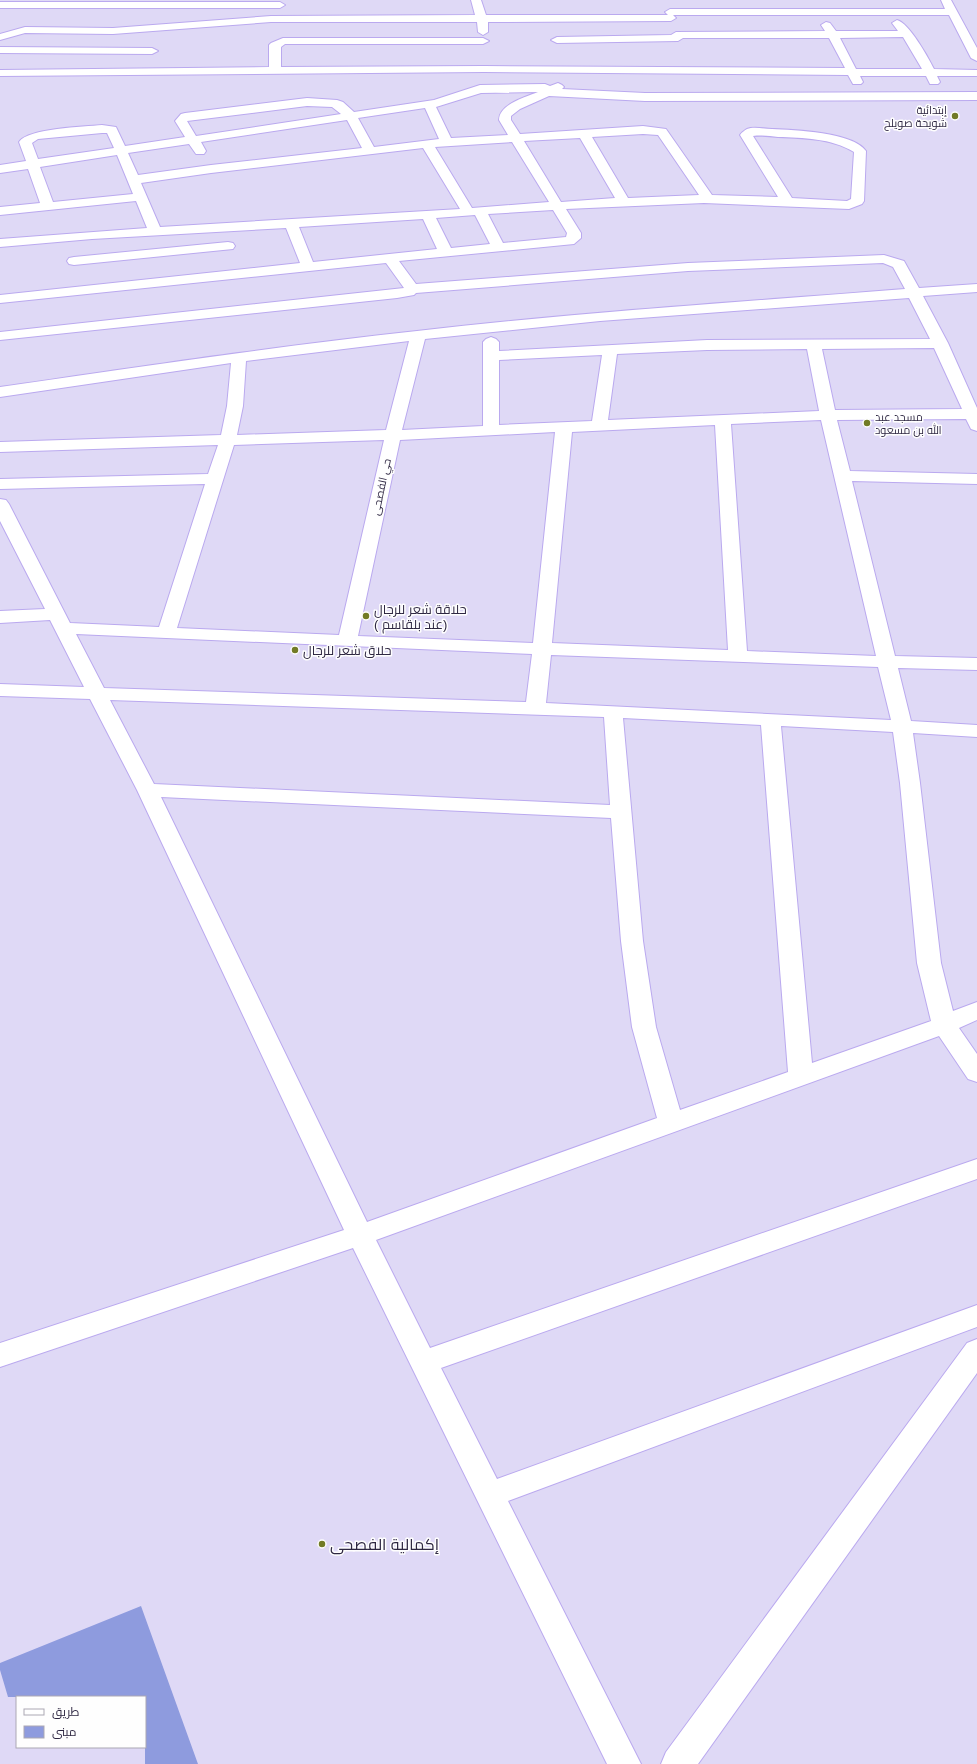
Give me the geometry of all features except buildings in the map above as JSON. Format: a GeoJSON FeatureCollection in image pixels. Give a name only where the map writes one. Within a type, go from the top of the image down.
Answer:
{"type":"FeatureCollection","features":[{"type":"Feature","properties":{"kind":"street"},"geometry":{"type":"LineString","coordinates":[[667,0],[687,71]]}},
{"type":"Feature","properties":{"kind":"street"},"geometry":{"type":"LineString","coordinates":[[730,0],[750,36]]}},
{"type":"Feature","properties":{"kind":"street"},"geometry":{"type":"LineString","coordinates":[[791,0],[795,13]]}},
{"type":"Feature","properties":{"kind":"street"},"geometry":{"type":"LineString","coordinates":[[855,0],[860,13]]}},
{"type":"Feature","properties":{"kind":"street"},"geometry":{"type":"LineString","coordinates":[[946,0],[977,58]]}},
{"type":"Feature","properties":{"kind":"street"},"geometry":{"type":"LineString","coordinates":[[60,31],[81,2]]}},
{"type":"Feature","properties":{"kind":"street"},"geometry":{"type":"LineString","coordinates":[[0,5],[81,2],[277,3],[291,5]]}},
{"type":"Feature","properties":{"kind":"street"},"geometry":{"type":"LineString","coordinates":[[271,20],[277,3]]}},
{"type":"Feature","properties":{"kind":"street"},"geometry":{"type":"LineString","coordinates":[[474,4],[482,20],[484,69]]}},
{"type":"Feature","properties":{"kind":"street"},"geometry":{"type":"LineString","coordinates":[[550,6],[551,19],[565,70]]}},
{"type":"Feature","properties":{"kind":"street"},"geometry":{"type":"LineString","coordinates":[[596,6],[599,18]]}},
{"type":"Feature","properties":{"kind":"street"},"geometry":{"type":"LineString","coordinates":[[0,30],[147,30],[271,20],[551,19],[738,12],[953,12]]}},
{"type":"Feature","properties":{"kind":"street"},"geometry":{"type":"LineString","coordinates":[[817,13],[834,36],[853,71],[863,96]]}},
{"type":"Feature","properties":{"kind":"street"},"geometry":{"type":"LineString","coordinates":[[889,13],[907,34],[930,72],[940,96]]}},
{"type":"Feature","properties":{"kind":"street"},"geometry":{"type":"LineString","coordinates":[[0,37],[25,30]]}},
{"type":"Feature","properties":{"kind":"street"},"geometry":{"type":"LineString","coordinates":[[147,30],[151,37],[151,72]]}},
{"type":"Feature","properties":{"kind":"street"},"geometry":{"type":"LineString","coordinates":[[559,48],[677,37],[750,36],[766,39],[907,34]]}},
{"type":"Feature","properties":{"kind":"street"},"geometry":{"type":"LineString","coordinates":[[275,71],[275,45],[283,41],[483,41]]}},
{"type":"Feature","properties":{"kind":"street"},"geometry":{"type":"LineString","coordinates":[[0,50],[152,51]]}},
{"type":"Feature","properties":{"kind":"street"},"geometry":{"type":"LineString","coordinates":[[772,57],[786,96]]}},
{"type":"Feature","properties":{"kind":"street"},"geometry":{"type":"LineString","coordinates":[[0,73],[484,69],[977,73]]}},
{"type":"Feature","properties":{"kind":"street"},"geometry":{"type":"LineString","coordinates":[[0,169],[429,104],[449,100],[480,89],[537,89],[558,87],[587,81],[611,71]]}},
{"type":"Feature","properties":{"kind":"street"},"geometry":{"type":"LineString","coordinates":[[702,71],[711,96]]}},
{"type":"Feature","properties":{"kind":"street"},"geometry":{"type":"LineString","coordinates":[[0,298],[446,252],[561,243],[574,238],[574,233],[505,120],[505,114],[516,106],[558,87]]}},
{"type":"Feature","properties":{"kind":"street"},"geometry":{"type":"LineString","coordinates":[[546,92],[615,96],[977,96]]}},
{"type":"Feature","properties":{"kind":"street"},"geometry":{"type":"LineString","coordinates":[[212,169],[181,121],[182,119],[192,115],[317,101],[339,105],[351,116],[370,151]]}},
{"type":"Feature","properties":{"kind":"street"},"geometry":{"type":"LineString","coordinates":[[429,104],[447,142]]}},
{"type":"Feature","properties":{"kind":"street"},"geometry":{"type":"LineString","coordinates":[[48,206],[25,142],[35,136],[107,129],[112,130],[155,230]]}},
{"type":"Feature","properties":{"kind":"street"},"geometry":{"type":"LineString","coordinates":[[267,129],[287,160]]}},
{"type":"Feature","properties":{"kind":"street"},"geometry":{"type":"LineString","coordinates":[[133,180],[212,169],[447,142],[643,130],[662,132],[708,199]]}},
{"type":"Feature","properties":{"kind":"street"},"geometry":{"type":"LineString","coordinates":[[0,243],[66,236],[155,230],[291,224],[708,199],[840,204],[854,204],[858,197],[860,151],[849,143],[834,139],[758,132],[747,133],[746,135],[788,202]]}},
{"type":"Feature","properties":{"kind":"street"},"geometry":{"type":"LineString","coordinates":[[584,133],[624,203]]}},
{"type":"Feature","properties":{"kind":"street"},"geometry":{"type":"LineString","coordinates":[[427,144],[499,248]]}},
{"type":"Feature","properties":{"kind":"street"},"geometry":{"type":"LineString","coordinates":[[0,211],[140,197]]}},
{"type":"Feature","properties":{"kind":"street"},"geometry":{"type":"LineString","coordinates":[[428,215],[446,252]]}},
{"type":"Feature","properties":{"kind":"street"},"geometry":{"type":"LineString","coordinates":[[291,224],[308,266]]}},
{"type":"Feature","properties":{"kind":"street"},"geometry":{"type":"LineString","coordinates":[[223,227],[235,274]]}},
{"type":"Feature","properties":{"kind":"street"},"geometry":{"type":"LineString","coordinates":[[66,236],[83,290]]}},
{"type":"Feature","properties":{"kind":"street"},"geometry":{"type":"LineString","coordinates":[[74,261],[228,246]]}},
{"type":"Feature","properties":{"kind":"street"},"geometry":{"type":"LineString","coordinates":[[390,258],[412,289]]}},
{"type":"Feature","properties":{"kind":"street"},"geometry":{"type":"LineString","coordinates":[[0,336],[397,294],[409,292],[412,289],[688,267],[874,259],[893,261],[899,264],[915,293],[975,418],[828,415],[393,435],[0,447]]}},
{"type":"Feature","properties":{"kind":"street"},"geometry":{"type":"LineString","coordinates":[[0,392],[239,357],[418,334],[977,288]]}},
{"type":"Feature","properties":{"kind":"street"},"geometry":{"type":"LineString","coordinates":[[490,327],[491,431]]}},
{"type":"Feature","properties":{"kind":"street","name":"حي الفصحى"},"geometry":{"type":"LineString","coordinates":[[347,641],[393,435],[418,334]]}},
{"type":"Feature","properties":{"kind":"street"},"geometry":{"type":"LineString","coordinates":[[491,356],[707,345],[940,344]]}},
{"type":"Feature","properties":{"kind":"street"},"geometry":{"type":"LineString","coordinates":[[814,345],[842,476],[902,726],[910,783],[929,963],[944,1025],[977,1073]]}},
{"type":"Feature","properties":{"kind":"street"},"geometry":{"type":"LineString","coordinates":[[599,426],[610,349]]}},
{"type":"Feature","properties":{"kind":"street"},"geometry":{"type":"LineString","coordinates":[[166,633],[228,439],[235,406],[239,357]]}},
{"type":"Feature","properties":{"kind":"street"},"geometry":{"type":"LineString","coordinates":[[723,419],[738,656]]}},
{"type":"Feature","properties":{"kind":"street"},"geometry":{"type":"LineString","coordinates":[[535,709],[564,427]]}},
{"type":"Feature","properties":{"kind":"street"},"geometry":{"type":"LineString","coordinates":[[842,476],[977,479]]}},
{"type":"Feature","properties":{"kind":"street"},"geometry":{"type":"LineString","coordinates":[[0,484],[215,479]]}},
{"type":"Feature","properties":{"kind":"street"},"geometry":{"type":"LineString","coordinates":[[0,504],[6,528],[61,621],[147,790],[360,1235],[624,1764]]}},
{"type":"Feature","properties":{"kind":"street"},"geometry":{"type":"LineString","coordinates":[[0,617],[61,621],[166,633],[886,662],[977,664]]}},
{"type":"Feature","properties":{"kind":"street"},"geometry":{"type":"LineString","coordinates":[[0,690],[613,711],[977,731]]}},
{"type":"Feature","properties":{"kind":"street"},"geometry":{"type":"LineString","coordinates":[[613,711],[632,941],[644,1027],[671,1123]]}},
{"type":"Feature","properties":{"kind":"street"},"geometry":{"type":"LineString","coordinates":[[770,719],[801,1075]]}},
{"type":"Feature","properties":{"kind":"street"},"geometry":{"type":"LineString","coordinates":[[147,790],[622,812]]}},
{"type":"Feature","properties":{"kind":"street"},"geometry":{"type":"LineString","coordinates":[[0,1355],[360,1235],[801,1075],[944,1025],[977,1010]]}},
{"type":"Feature","properties":{"kind":"street"},"geometry":{"type":"LineString","coordinates":[[423,1362],[977,1169]]}},
{"type":"Feature","properties":{"kind":"street"},"geometry":{"type":"LineString","coordinates":[[490,1495],[977,1316]]}},
{"type":"Feature","properties":{"kind":"street"},"geometry":{"type":"LineString","coordinates":[[678,1764],[977,1352]]}},
{"type":"Feature","properties":{"kind":"place","name":"إبتدائية شويحة صويلح"},"geometry":{"type":"Point","coordinates":[955,116]}},
{"type":"Feature","properties":{"kind":"place","name":"مسجد عبد الله بن مسعود"},"geometry":{"type":"Point","coordinates":[867,423]}},
{"type":"Feature","properties":{"kind":"place","name":"حلاقة شعر للرجال ( عند بلقاسم)"},"geometry":{"type":"Point","coordinates":[366,616]}},
{"type":"Feature","properties":{"kind":"place","name":"حلاق شعر للرجال"},"geometry":{"type":"Point","coordinates":[295,650]}},
{"type":"Feature","properties":{"kind":"place","name":"إكمالية الفصحى"},"geometry":{"type":"Point","coordinates":[322,1544]}}]}
